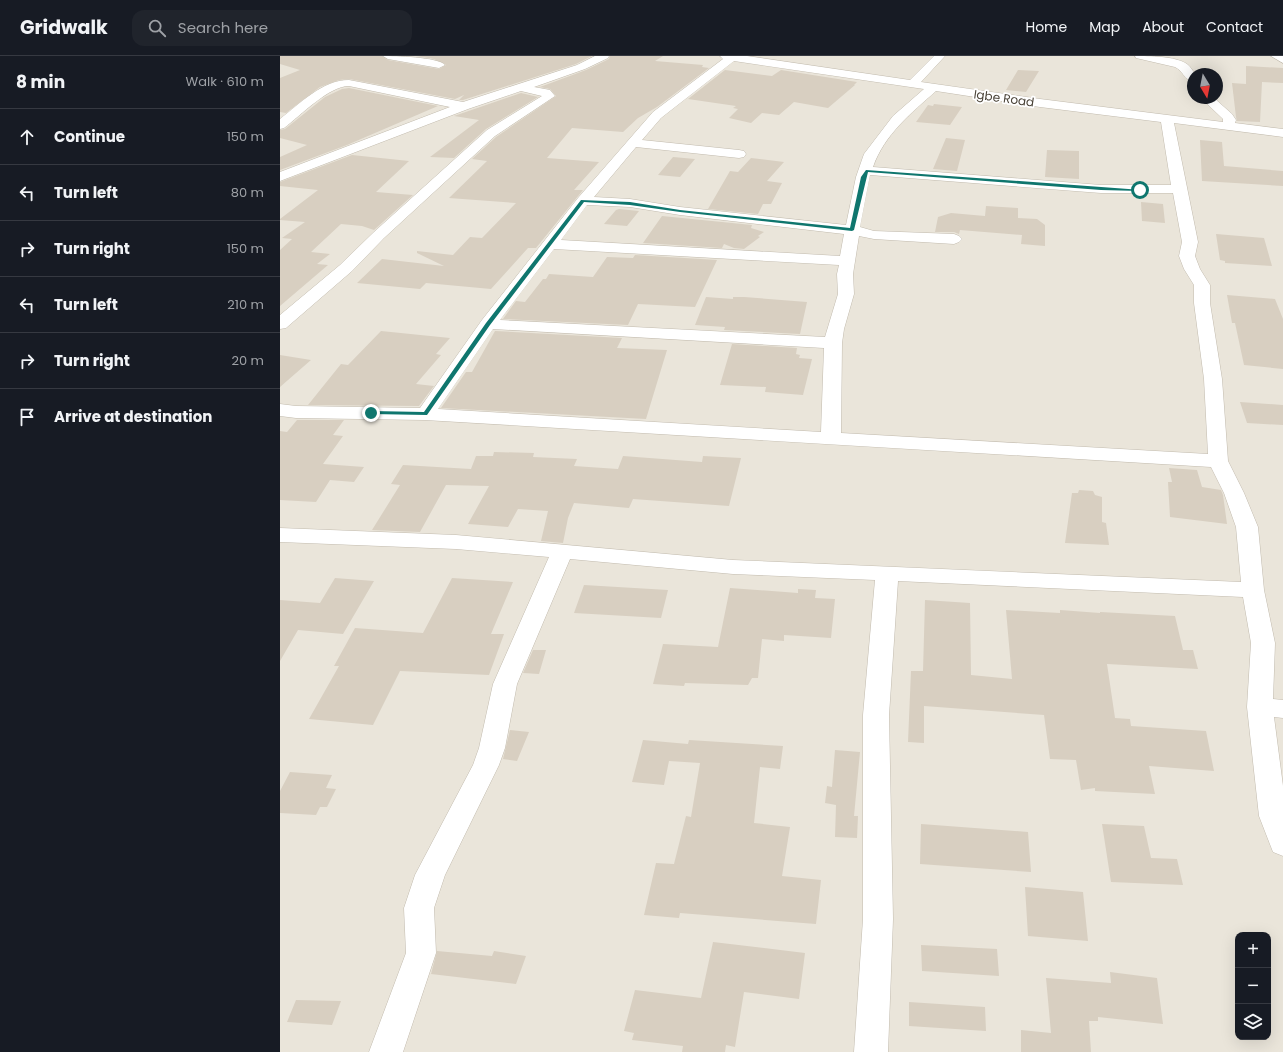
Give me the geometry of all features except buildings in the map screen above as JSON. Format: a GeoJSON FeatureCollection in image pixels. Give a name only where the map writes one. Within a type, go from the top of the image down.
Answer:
{"type":"FeatureCollection","features":[{"type":"Feature","properties":{"kind":"street"},"geometry":{"type":"LineString","coordinates":[[388,56],[439,65]]}},
{"type":"Feature","properties":{"kind":"street"},"geometry":{"type":"LineString","coordinates":[[281,177],[331,156],[464,106],[581,67],[604,56]]}},
{"type":"Feature","properties":{"kind":"street"},"geometry":{"type":"LineString","coordinates":[[425,414],[488,324],[583,201],[657,115],[728,56]]}},
{"type":"Feature","properties":{"kind":"street","name":"Igbe Road"},"geometry":{"type":"LineString","coordinates":[[728,56],[933,88],[1167,120],[1283,133]]}},
{"type":"Feature","properties":{"kind":"street"},"geometry":{"type":"LineString","coordinates":[[912,85],[940,56]]}},
{"type":"Feature","properties":{"kind":"street"},"geometry":{"type":"LineString","coordinates":[[1140,56],[1178,64],[1184,67],[1187,71]]}},
{"type":"Feature","properties":{"kind":"street"},"geometry":{"type":"LineString","coordinates":[[1276,56],[1283,60]]}},
{"type":"Feature","properties":{"kind":"street"},"geometry":{"type":"LineString","coordinates":[[280,125],[327,89],[339,83],[349,83],[464,106]]}},
{"type":"Feature","properties":{"kind":"street"},"geometry":{"type":"LineString","coordinates":[[280,324],[346,268],[379,235],[492,133],[548,96],[546,93],[520,87]]}},
{"type":"Feature","properties":{"kind":"street"},"geometry":{"type":"LineString","coordinates":[[831,438],[833,343],[835,329],[846,294],[846,274],[852,230],[867,162],[871,154],[897,119],[933,88]]}},
{"type":"Feature","properties":{"kind":"street"},"geometry":{"type":"LineString","coordinates":[[1214,104],[1230,120],[1227,127]]}},
{"type":"Feature","properties":{"kind":"street"},"geometry":{"type":"LineString","coordinates":[[1167,120],[1190,242],[1187,256],[1192,269],[1202,285],[1202,303],[1213,378],[1218,461],[1234,493],[1247,527],[1253,590],[1263,643],[1271,708],[1273,816],[1283,844]]}},
{"type":"Feature","properties":{"kind":"street"},"geometry":{"type":"LineString","coordinates":[[633,143],[739,154]]}},
{"type":"Feature","properties":{"kind":"street"},"geometry":{"type":"LineString","coordinates":[[866,171],[1101,189],[1179,189]]}},
{"type":"Feature","properties":{"kind":"street"},"geometry":{"type":"LineString","coordinates":[[583,201],[630,203],[680,211],[852,230],[874,235],[954,239]]}},
{"type":"Feature","properties":{"kind":"street"},"geometry":{"type":"LineString","coordinates":[[549,244],[848,260]]}},
{"type":"Feature","properties":{"kind":"street"},"geometry":{"type":"LineString","coordinates":[[488,324],[833,343]]}},
{"type":"Feature","properties":{"kind":"street"},"geometry":{"type":"LineString","coordinates":[[280,410],[296,412],[425,414],[1218,461]]}},
{"type":"Feature","properties":{"kind":"street"},"geometry":{"type":"LineString","coordinates":[[280,535],[456,542],[733,567],[1253,590]]}},
{"type":"Feature","properties":{"kind":"street"},"geometry":{"type":"LineString","coordinates":[[386,1052],[421,953],[419,908],[430,875],[486,765],[492,748],[505,684],[562,552]]}},
{"type":"Feature","properties":{"kind":"street"},"geometry":{"type":"LineString","coordinates":[[871,1052],[878,919],[876,715],[887,575]]}},
{"type":"Feature","properties":{"kind":"shaded area"},"geometry":{"type":"Polygon","coordinates":[[[280,56],[1283,56],[1283,1052],[280,1052],[280,56]]]}},
{"type":"Feature","properties":{"kind":"route"},"geometry":{"type":"LineString","coordinates":[[371,413],[425,414],[488,324],[583,201],[601,203],[630,203],[680,211],[728,215],[852,230],[866,171],[1101,189],[1140,190]]}}]}
